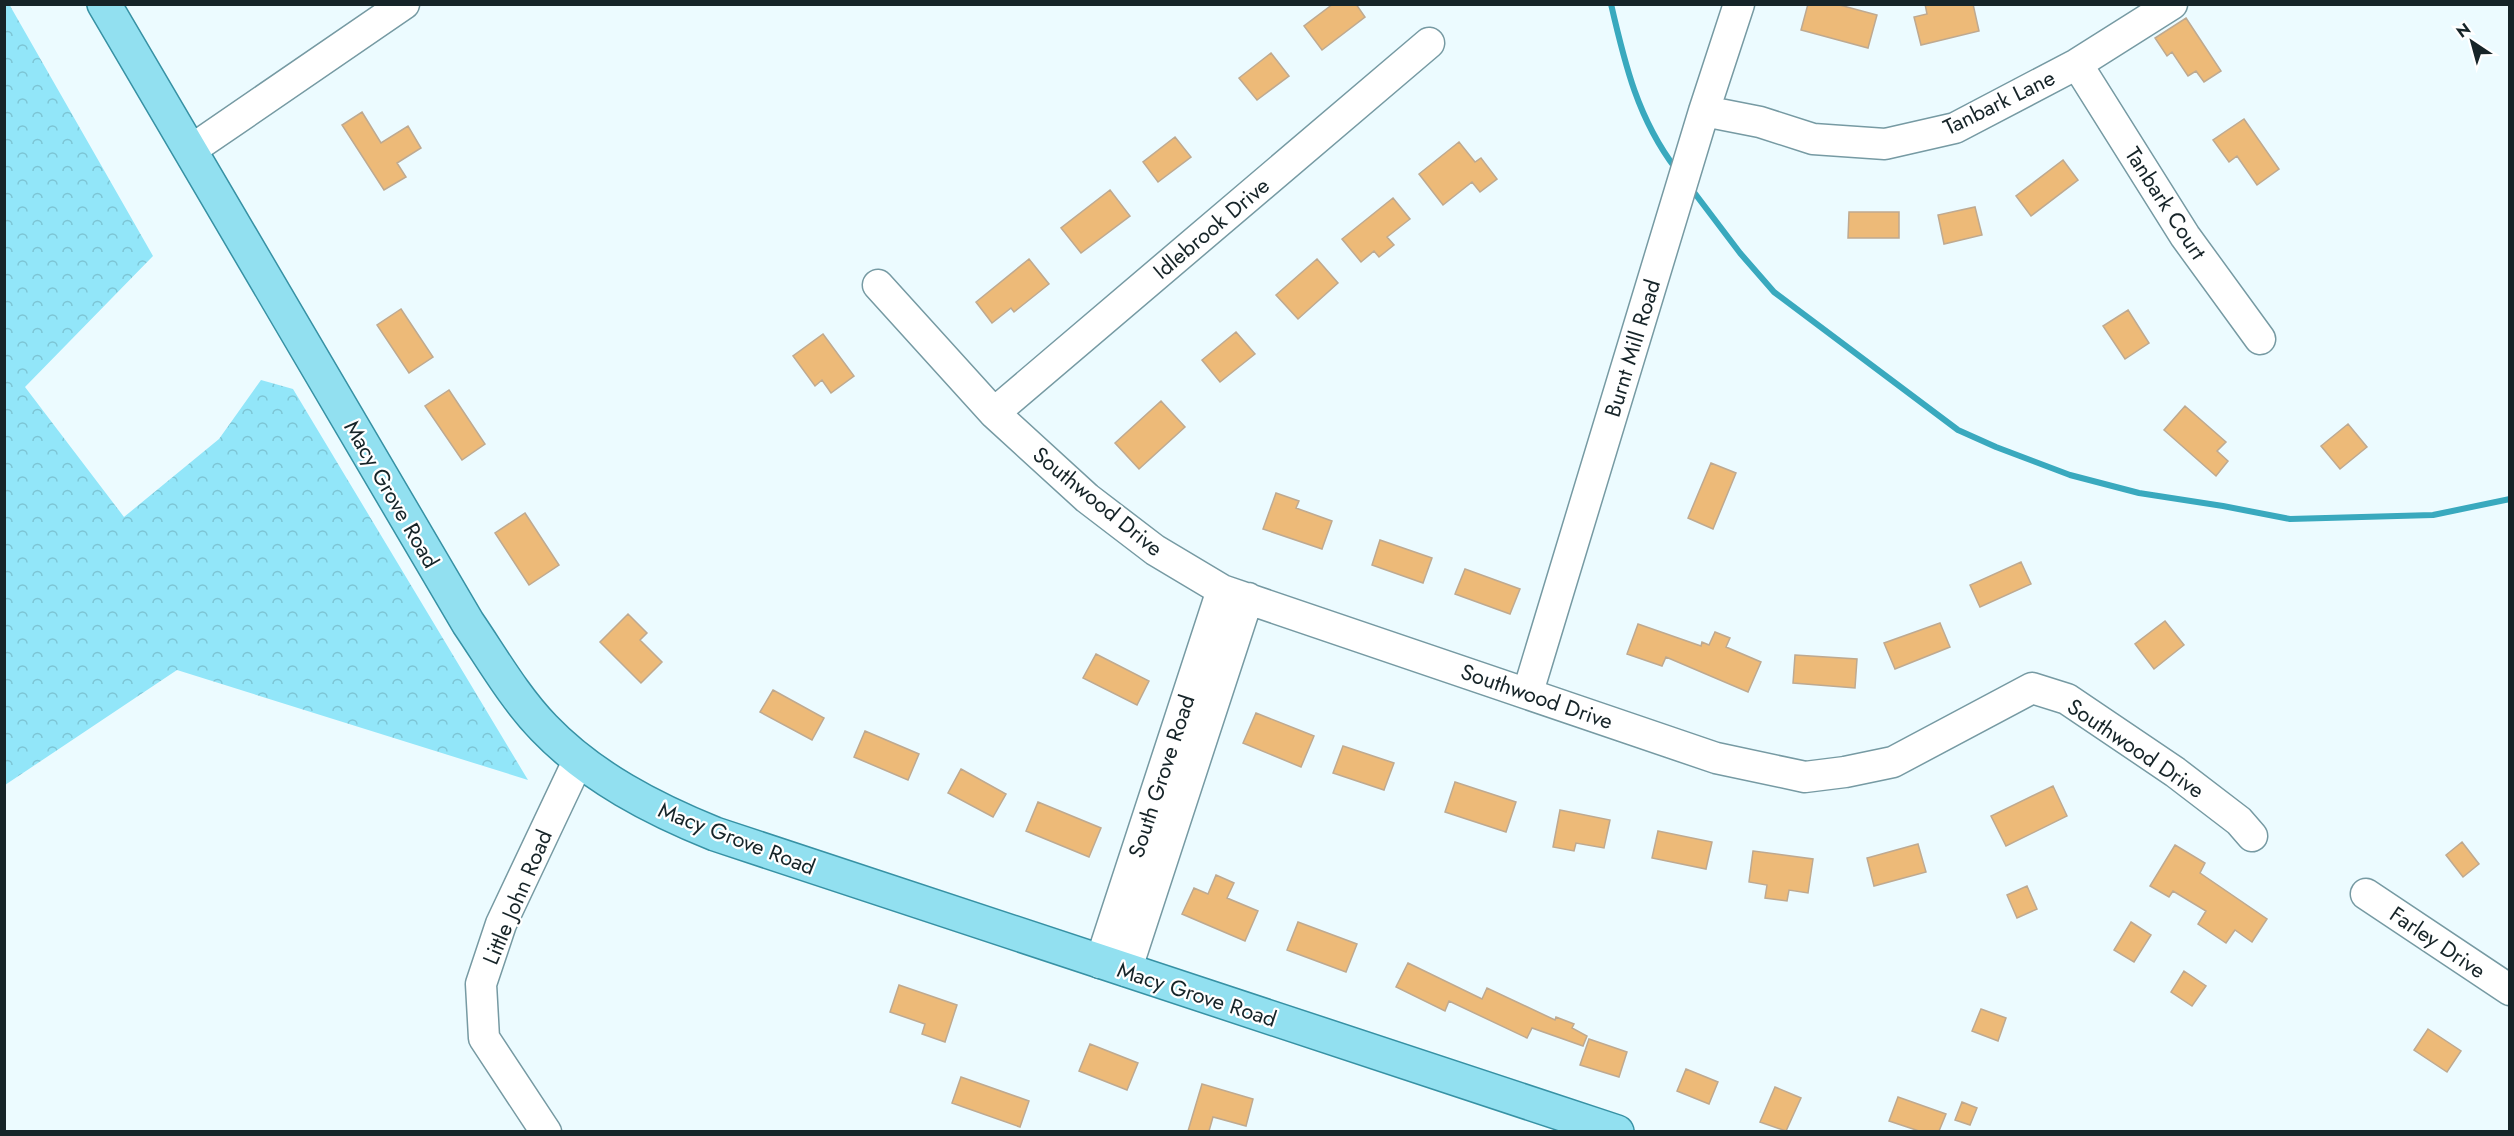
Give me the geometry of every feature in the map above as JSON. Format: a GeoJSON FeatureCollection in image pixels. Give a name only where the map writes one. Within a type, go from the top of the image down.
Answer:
{"type":"FeatureCollection","features":[{"type":"Feature","properties":{"kind":"main road","name":"Macy Grove Road"},"geometry":{"type":"LineString","coordinates":[[104,4],[468,623],[508,682],[544,727],[579,759],[632,795],[667,814],[715,834],[1113,967],[1617,1131]]}},
{"type":"Feature","properties":{"kind":"street"},"geometry":{"type":"LineString","coordinates":[[191,150],[404,4]]}},
{"type":"Feature","properties":{"kind":"street","name":"Burnt Mill Road"},"geometry":{"type":"LineString","coordinates":[[1528,692],[1738,4]]}},
{"type":"Feature","properties":{"kind":"street","name":"Tanbark Lane"},"geometry":{"type":"LineString","coordinates":[[1704,111],[1760,122],[1813,139],[1885,144],[1955,128],[2077,64],[2172,4]]}},
{"type":"Feature","properties":{"kind":"street","name":"Idlebrook Drive"},"geometry":{"type":"LineString","coordinates":[[994,413],[1429,43]]}},
{"type":"Feature","properties":{"kind":"street","name":"Tanbark Court"},"geometry":{"type":"LineString","coordinates":[[2077,64],[2185,236],[2260,339]]}},
{"type":"Feature","properties":{"kind":"street","name":"Southwood Drive"},"geometry":{"type":"LineString","coordinates":[[878,285],[994,413],[1087,498],[1155,550],[1235,594],[1716,758],[1805,777],[1893,762],[2032,688],[2067,699],[2175,771],[2239,821],[2252,836]]}},
{"type":"Feature","properties":{"kind":"street","name":"South Grove Road"},"geometry":{"type":"LineString","coordinates":[[1113,967],[1235,594]]}},
{"type":"Feature","properties":{"kind":"street","name":"Little John Road"},"geometry":{"type":"LineString","coordinates":[[546,1131],[484,1038],[481,984],[501,924],[579,759]]}},
{"type":"Feature","properties":{"kind":"street","name":"Farley Drive"},"geometry":{"type":"LineString","coordinates":[[2366,894],[2510,990]]}},
{"type":"Feature","properties":{"kind":"green space"},"geometry":{"type":"Polygon","coordinates":[[[9,4],[153,256],[25,387],[124,517],[219,439],[261,380],[293,389],[528,780],[177,670],[5,785],[4,5],[9,4]]]}},
{"type":"Feature","properties":{"kind":"building"},"geometry":{"type":"Polygon","coordinates":[[[1333,4],[1356,4],[1365,17],[1322,50],[1304,26],[1333,4]]]}},
{"type":"Feature","properties":{"kind":"building"},"geometry":{"type":"Polygon","coordinates":[[[1808,4],[1836,4],[1877,15],[1868,48],[1801,30],[1808,4]]]}},
{"type":"Feature","properties":{"kind":"building"},"geometry":{"type":"Polygon","coordinates":[[[1925,4],[1973,4],[1979,31],[1921,45],[1914,17],[1927,14],[1925,4]]]}},
{"type":"Feature","properties":{"kind":"building"},"geometry":{"type":"Polygon","coordinates":[[[2186,18],[2221,71],[2204,82],[2196,71],[2188,76],[2172,52],[2167,56],[2155,38],[2186,18]]]}},
{"type":"Feature","properties":{"kind":"building"},"geometry":{"type":"Polygon","coordinates":[[[1271,53],[1289,76],[1257,100],[1239,78],[1271,53]]]}},
{"type":"Feature","properties":{"kind":"building"},"geometry":{"type":"Polygon","coordinates":[[[362,112],[381,143],[408,126],[421,148],[397,163],[406,177],[384,190],[342,125],[362,112]]]}},
{"type":"Feature","properties":{"kind":"building"},"geometry":{"type":"Polygon","coordinates":[[[2244,119],[2279,169],[2257,185],[2237,156],[2229,162],[2213,140],[2244,119]]]}},
{"type":"Feature","properties":{"kind":"building"},"geometry":{"type":"Polygon","coordinates":[[[1175,137],[1191,157],[1158,182],[1143,162],[1175,137]]]}},
{"type":"Feature","properties":{"kind":"building"},"geometry":{"type":"Polygon","coordinates":[[[1459,142],[1475,162],[1481,158],[1497,179],[1480,192],[1472,182],[1443,205],[1419,174],[1459,142]]]}},
{"type":"Feature","properties":{"kind":"building"},"geometry":{"type":"Polygon","coordinates":[[[2063,160],[2078,180],[2031,216],[2016,196],[2063,160]]]}},
{"type":"Feature","properties":{"kind":"building"},"geometry":{"type":"Polygon","coordinates":[[[1110,190],[1130,216],[1081,253],[1061,228],[1110,190]]]}},
{"type":"Feature","properties":{"kind":"building"},"geometry":{"type":"Polygon","coordinates":[[[1393,198],[1410,219],[1387,237],[1394,245],[1379,257],[1374,251],[1361,262],[1342,239],[1393,198]]]}},
{"type":"Feature","properties":{"kind":"building"},"geometry":{"type":"Polygon","coordinates":[[[1975,207],[1982,235],[1944,244],[1938,215],[1975,207]]]}},
{"type":"Feature","properties":{"kind":"building"},"geometry":{"type":"Polygon","coordinates":[[[1849,212],[1899,212],[1899,238],[1848,238],[1849,212]]]}},
{"type":"Feature","properties":{"kind":"building"},"geometry":{"type":"Polygon","coordinates":[[[1029,259],[1049,284],[1014,312],[1011,308],[992,323],[976,302],[1029,259]]]}},
{"type":"Feature","properties":{"kind":"building"},"geometry":{"type":"Polygon","coordinates":[[[1317,259],[1338,283],[1298,319],[1276,295],[1317,259]]]}},
{"type":"Feature","properties":{"kind":"building"},"geometry":{"type":"Polygon","coordinates":[[[401,309],[433,357],[409,373],[377,325],[401,309]]]}},
{"type":"Feature","properties":{"kind":"building"},"geometry":{"type":"Polygon","coordinates":[[[2128,310],[2149,343],[2125,359],[2103,326],[2128,310]]]}},
{"type":"Feature","properties":{"kind":"building"},"geometry":{"type":"Polygon","coordinates":[[[1236,332],[1255,354],[1220,382],[1202,360],[1236,332]]]}},
{"type":"Feature","properties":{"kind":"building"},"geometry":{"type":"Polygon","coordinates":[[[823,334],[854,376],[831,393],[822,380],[815,386],[793,356],[823,334]]]}},
{"type":"Feature","properties":{"kind":"building"},"geometry":{"type":"Polygon","coordinates":[[[449,390],[485,444],[462,460],[425,406],[449,390]]]}},
{"type":"Feature","properties":{"kind":"building"},"geometry":{"type":"Polygon","coordinates":[[[1161,401],[1185,427],[1139,469],[1115,443],[1161,401]]]}},
{"type":"Feature","properties":{"kind":"building"},"geometry":{"type":"Polygon","coordinates":[[[2185,406],[2226,442],[2217,451],[2228,461],[2216,476],[2164,430],[2185,406]]]}},
{"type":"Feature","properties":{"kind":"building"},"geometry":{"type":"Polygon","coordinates":[[[2348,424],[2367,447],[2340,469],[2321,446],[2348,424]]]}},
{"type":"Feature","properties":{"kind":"building"},"geometry":{"type":"Polygon","coordinates":[[[1711,463],[1736,473],[1713,529],[1688,518],[1711,463]]]}},
{"type":"Feature","properties":{"kind":"building"},"geometry":{"type":"Polygon","coordinates":[[[1276,493],[1299,501],[1296,508],[1332,521],[1322,549],[1263,529],[1276,493]]]}},
{"type":"Feature","properties":{"kind":"building"},"geometry":{"type":"Polygon","coordinates":[[[525,513],[559,565],[529,585],[495,533],[525,513]]]}},
{"type":"Feature","properties":{"kind":"building"},"geometry":{"type":"Polygon","coordinates":[[[1380,540],[1432,558],[1423,583],[1372,565],[1380,540]]]}},
{"type":"Feature","properties":{"kind":"building"},"geometry":{"type":"Polygon","coordinates":[[[2021,562],[2031,584],[1980,607],[1970,585],[2021,562]]]}},
{"type":"Feature","properties":{"kind":"building"},"geometry":{"type":"Polygon","coordinates":[[[1465,569],[1520,589],[1510,614],[1455,594],[1465,569]]]}},
{"type":"Feature","properties":{"kind":"building"},"geometry":{"type":"Polygon","coordinates":[[[628,614],[647,633],[640,640],[662,662],[641,683],[600,642],[628,614]]]}},
{"type":"Feature","properties":{"kind":"building"},"geometry":{"type":"Polygon","coordinates":[[[2165,621],[2184,645],[2154,669],[2135,644],[2165,621]]]}},
{"type":"Feature","properties":{"kind":"building"},"geometry":{"type":"Polygon","coordinates":[[[1940,623],[1950,647],[1895,669],[1884,643],[1940,623]]]}},
{"type":"Feature","properties":{"kind":"building"},"geometry":{"type":"Polygon","coordinates":[[[1638,624],[1701,646],[1702,642],[1709,645],[1715,632],[1730,638],[1726,647],[1761,662],[1748,692],[1666,657],[1662,666],[1627,654],[1638,624]]]}},
{"type":"Feature","properties":{"kind":"building"},"geometry":{"type":"Polygon","coordinates":[[[1096,654],[1149,681],[1137,705],[1083,678],[1096,654]]]}},
{"type":"Feature","properties":{"kind":"building"},"geometry":{"type":"Polygon","coordinates":[[[1795,655],[1857,659],[1855,688],[1793,683],[1795,655]]]}},
{"type":"Feature","properties":{"kind":"building"},"geometry":{"type":"Polygon","coordinates":[[[773,690],[824,718],[812,740],[760,712],[773,690]]]}},
{"type":"Feature","properties":{"kind":"building"},"geometry":{"type":"Polygon","coordinates":[[[1256,713],[1314,736],[1301,767],[1243,743],[1256,713]]]}},
{"type":"Feature","properties":{"kind":"building"},"geometry":{"type":"Polygon","coordinates":[[[865,731],[919,754],[908,780],[854,757],[865,731]]]}},
{"type":"Feature","properties":{"kind":"building"},"geometry":{"type":"Polygon","coordinates":[[[1343,746],[1394,763],[1384,790],[1333,773],[1343,746]]]}},
{"type":"Feature","properties":{"kind":"building"},"geometry":{"type":"Polygon","coordinates":[[[961,769],[1006,794],[993,817],[948,793],[961,769]]]}},
{"type":"Feature","properties":{"kind":"building"},"geometry":{"type":"Polygon","coordinates":[[[1455,782],[1516,802],[1506,832],[1445,812],[1455,782]]]}},
{"type":"Feature","properties":{"kind":"building"},"geometry":{"type":"Polygon","coordinates":[[[2053,786],[2067,816],[2006,846],[1991,816],[2053,786]]]}},
{"type":"Feature","properties":{"kind":"building"},"geometry":{"type":"Polygon","coordinates":[[[1038,802],[1101,828],[1089,857],[1026,831],[1038,802]]]}},
{"type":"Feature","properties":{"kind":"building"},"geometry":{"type":"Polygon","coordinates":[[[1560,810],[1610,820],[1604,848],[1576,843],[1574,851],[1553,847],[1560,810]]]}},
{"type":"Feature","properties":{"kind":"building"},"geometry":{"type":"Polygon","coordinates":[[[1658,831],[1712,842],[1706,869],[1652,858],[1658,831]]]}},
{"type":"Feature","properties":{"kind":"building"},"geometry":{"type":"Polygon","coordinates":[[[2462,842],[2479,864],[2463,877],[2446,855],[2462,842]]]}},
{"type":"Feature","properties":{"kind":"building"},"geometry":{"type":"Polygon","coordinates":[[[1918,844],[1926,872],[1874,886],[1867,858],[1918,844]]]}},
{"type":"Feature","properties":{"kind":"building"},"geometry":{"type":"Polygon","coordinates":[[[2175,845],[2205,863],[2200,873],[2267,919],[2252,942],[2235,930],[2226,943],[2198,924],[2206,911],[2173,891],[2169,897],[2150,886],[2175,845]]]}},
{"type":"Feature","properties":{"kind":"building"},"geometry":{"type":"Polygon","coordinates":[[[1753,851],[1813,859],[1808,893],[1789,890],[1787,901],[1765,898],[1767,885],[1749,882],[1753,851]]]}},
{"type":"Feature","properties":{"kind":"building"},"geometry":{"type":"Polygon","coordinates":[[[1216,875],[1234,883],[1227,898],[1258,911],[1245,941],[1182,914],[1194,888],[1208,894],[1216,875]]]}},
{"type":"Feature","properties":{"kind":"building"},"geometry":{"type":"Polygon","coordinates":[[[2027,886],[2037,909],[2017,918],[2007,895],[2027,886]]]}},
{"type":"Feature","properties":{"kind":"building"},"geometry":{"type":"Polygon","coordinates":[[[1298,922],[1357,944],[1346,972],[1287,950],[1298,922]]]}},
{"type":"Feature","properties":{"kind":"building"},"geometry":{"type":"Polygon","coordinates":[[[2131,922],[2151,935],[2134,962],[2114,950],[2131,922]]]}},
{"type":"Feature","properties":{"kind":"building"},"geometry":{"type":"Polygon","coordinates":[[[1408,963],[1482,999],[1487,988],[1555,1020],[1556,1017],[1574,1024],[1572,1028],[1587,1036],[1583,1046],[1532,1028],[1527,1038],[1449,1001],[1445,1011],[1396,987],[1408,963]]]}},
{"type":"Feature","properties":{"kind":"building"},"geometry":{"type":"Polygon","coordinates":[[[2184,971],[2206,986],[2192,1006],[2171,992],[2184,971]]]}},
{"type":"Feature","properties":{"kind":"building"},"geometry":{"type":"Polygon","coordinates":[[[899,985],[957,1005],[945,1042],[922,1034],[925,1024],[890,1012],[899,985]]]}},
{"type":"Feature","properties":{"kind":"building"},"geometry":{"type":"Polygon","coordinates":[[[1981,1009],[2006,1018],[1998,1041],[1972,1031],[1981,1009]]]}},
{"type":"Feature","properties":{"kind":"building"},"geometry":{"type":"Polygon","coordinates":[[[2428,1029],[2461,1051],[2447,1072],[2414,1050],[2428,1029]]]}},
{"type":"Feature","properties":{"kind":"building"},"geometry":{"type":"Polygon","coordinates":[[[1589,1039],[1627,1052],[1619,1077],[1580,1065],[1589,1039]]]}},
{"type":"Feature","properties":{"kind":"building"},"geometry":{"type":"Polygon","coordinates":[[[1090,1044],[1138,1063],[1127,1090],[1079,1071],[1090,1044]]]}},
{"type":"Feature","properties":{"kind":"building"},"geometry":{"type":"Polygon","coordinates":[[[1686,1069],[1718,1082],[1709,1104],[1677,1091],[1686,1069]]]}},
{"type":"Feature","properties":{"kind":"building"},"geometry":{"type":"Polygon","coordinates":[[[961,1077],[1029,1101],[1020,1127],[952,1103],[961,1077]]]}},
{"type":"Feature","properties":{"kind":"building"},"geometry":{"type":"Polygon","coordinates":[[[1202,1084],[1253,1099],[1246,1126],[1213,1117],[1209,1131],[1188,1131],[1202,1084]]]}},
{"type":"Feature","properties":{"kind":"building"},"geometry":{"type":"Polygon","coordinates":[[[1775,1087],[1801,1098],[1786,1131],[1760,1122],[1775,1087]]]}},
{"type":"Feature","properties":{"kind":"building"},"geometry":{"type":"Polygon","coordinates":[[[1898,1097],[1946,1114],[1939,1131],[1919,1131],[1889,1121],[1898,1097]]]}},
{"type":"Feature","properties":{"kind":"building"},"geometry":{"type":"Polygon","coordinates":[[[1962,1102],[1977,1108],[1970,1125],[1955,1120],[1962,1102]]]}},
{"type":"Feature","properties":{"kind":"waterway"},"geometry":{"type":"LineString","coordinates":[[1611,4],[1634,91],[1652,131],[1676,169]]}},
{"type":"Feature","properties":{"kind":"waterway"},"geometry":{"type":"LineString","coordinates":[[1690,187],[1740,253],[1774,292],[1958,430],[1996,447],[2070,475],[2139,493],[2290,519],[2433,515],[2510,499]]}}]}
